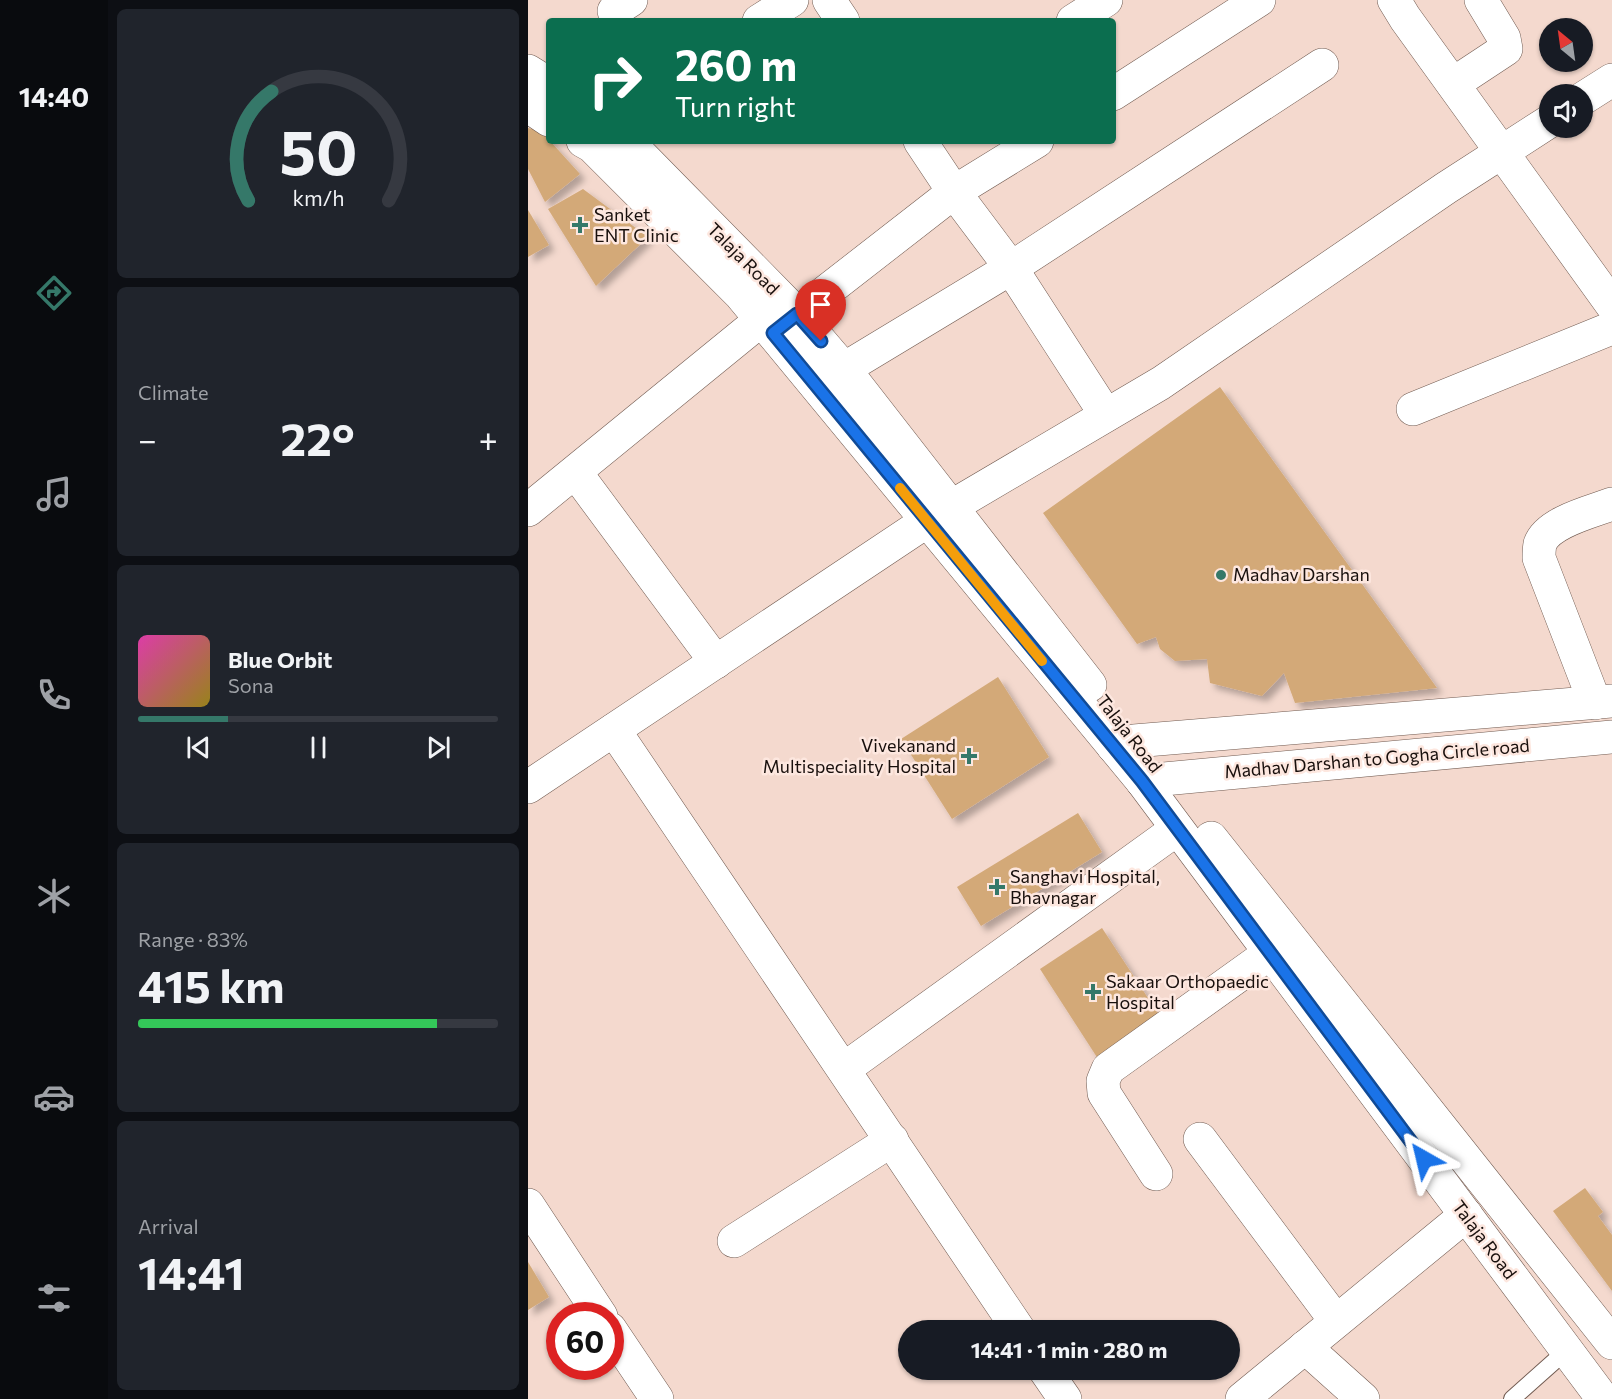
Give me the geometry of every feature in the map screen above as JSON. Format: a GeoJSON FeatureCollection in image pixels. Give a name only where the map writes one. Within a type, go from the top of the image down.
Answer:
{"type":"FeatureCollection","features":[{"type":"Feature","properties":{"kind":"street"},"geometry":{"type":"LineString","coordinates":[[764,18],[792,0]]}},
{"type":"Feature","properties":{"kind":"street"},"geometry":{"type":"LineString","coordinates":[[829,0],[841,18]]}},
{"type":"Feature","properties":{"kind":"street"},"geometry":{"type":"LineString","coordinates":[[1078,18],[1106,0]]}},
{"type":"Feature","properties":{"kind":"street"},"geometry":{"type":"LineString","coordinates":[[1116,92],[1259,0]]}},
{"type":"Feature","properties":{"kind":"street"},"geometry":{"type":"LineString","coordinates":[[1394,0],[1612,305]]}},
{"type":"Feature","properties":{"kind":"street"},"geometry":{"type":"LineString","coordinates":[[1452,84],[1506,49],[1504,38],[1481,0]]}},
{"type":"Feature","properties":{"kind":"street"},"geometry":{"type":"LineString","coordinates":[[816,386],[1011,268],[1322,65]]}},
{"type":"Feature","properties":{"kind":"street"},"geometry":{"type":"LineString","coordinates":[[528,70],[546,82]]}},
{"type":"Feature","properties":{"kind":"street"},"geometry":{"type":"LineString","coordinates":[[1593,92],[1612,80]]}},
{"type":"Feature","properties":{"kind":"street"},"geometry":{"type":"LineString","coordinates":[[528,106],[546,118]]}},
{"type":"Feature","properties":{"kind":"street"},"geometry":{"type":"LineString","coordinates":[[528,787],[939,514],[1161,383],[1539,128]]}},
{"type":"Feature","properties":{"kind":"street","name":"Talaja Road"},"geometry":{"type":"LineString","coordinates":[[592,144],[740,294],[844,369],[939,514]]}},
{"type":"Feature","properties":{"kind":"street","name":"Talaja Road"},"geometry":{"type":"LineString","coordinates":[[629,144],[777,322],[816,386],[939,514],[1123,744],[1610,1338]]}},
{"type":"Feature","properties":{"kind":"street"},"geometry":{"type":"LineString","coordinates":[[922,144],[954,192],[1011,268],[1106,415]]}},
{"type":"Feature","properties":{"kind":"street"},"geometry":{"type":"LineString","coordinates":[[528,510],[954,192],[1032,144]]}},
{"type":"Feature","properties":{"kind":"street"},"geometry":{"type":"LineString","coordinates":[[1413,409],[1612,328]]}},
{"type":"Feature","properties":{"kind":"street"},"geometry":{"type":"LineString","coordinates":[[576,473],[716,662]]}},
{"type":"Feature","properties":{"kind":"street"},"geometry":{"type":"LineString","coordinates":[[1123,744],[1604,702],[1539,558],[1539,546],[1554,527],[1612,504]]}},
{"type":"Feature","properties":{"kind":"street"},"geometry":{"type":"LineString","coordinates":[[614,730],[1012,1320]]}},
{"type":"Feature","properties":{"kind":"street","name":"Madhav Darshan to Gogha Circle road"},"geometry":{"type":"LineString","coordinates":[[1153,780],[1612,737]]}},
{"type":"Feature","properties":{"kind":"street","name":"Talaja Road"},"geometry":{"type":"LineString","coordinates":[[1153,780],[1177,829],[1604,1399]]}},
{"type":"Feature","properties":{"kind":"street"},"geometry":{"type":"LineString","coordinates":[[844,1070],[1177,829]]}},
{"type":"Feature","properties":{"kind":"street"},"geometry":{"type":"LineString","coordinates":[[1156,1174],[1104,1093],[1103,1081],[1108,1069],[1270,953]]}},
{"type":"Feature","properties":{"kind":"street"},"geometry":{"type":"LineString","coordinates":[[1200,1139],[1336,1321]]}},
{"type":"Feature","properties":{"kind":"street"},"geometry":{"type":"LineString","coordinates":[[734,1241],[892,1140]]}},
{"type":"Feature","properties":{"kind":"street"},"geometry":{"type":"LineString","coordinates":[[528,1205],[592,1302]]}},
{"type":"Feature","properties":{"kind":"street"},"geometry":{"type":"LineString","coordinates":[[1242,1399],[1466,1215]]}},
{"type":"Feature","properties":{"kind":"street"},"geometry":{"type":"LineString","coordinates":[[1305,1347],[1364,1399]]}},
{"type":"Feature","properties":{"kind":"street"},"geometry":{"type":"LineString","coordinates":[[624,1350],[657,1399]]}},
{"type":"Feature","properties":{"kind":"street"},"geometry":{"type":"LineString","coordinates":[[1052,1380],[1065,1399]]}},
{"type":"Feature","properties":{"kind":"lane"},"geometry":{"type":"LineString","coordinates":[[1512,1399],[1567,1350]]}},
{"type":"Feature","properties":{"kind":"building"},"geometry":{"type":"Polygon","coordinates":[[[528,128],[541,131],[546,137],[546,144],[553,144],[580,174],[545,202],[528,169],[528,128]]]}},
{"type":"Feature","properties":{"kind":"building"},"geometry":{"type":"Polygon","coordinates":[[[583,189],[648,237],[596,286],[548,209],[583,189]]]}},
{"type":"Feature","properties":{"kind":"building"},"geometry":{"type":"Polygon","coordinates":[[[528,210],[549,245],[528,257],[528,210]]]}},
{"type":"Feature","properties":{"kind":"building","name":"Madhav Darshan"},"geometry":{"type":"Polygon","coordinates":[[[1220,387],[1437,688],[1295,703],[1284,673],[1262,696],[1210,683],[1207,659],[1175,661],[1160,649],[1156,637],[1137,644],[1043,513],[1220,387]]]}},
{"type":"Feature","properties":{"kind":"building"},"geometry":{"type":"Polygon","coordinates":[[[998,677],[1049,757],[952,819],[901,739],[998,677]]]}},
{"type":"Feature","properties":{"kind":"building"},"geometry":{"type":"Polygon","coordinates":[[[1078,813],[1102,852],[981,926],[957,887],[1078,813]]]}},
{"type":"Feature","properties":{"kind":"building"},"geometry":{"type":"Polygon","coordinates":[[[1102,928],[1165,1024],[1102,1065],[1040,969],[1102,928]]]}},
{"type":"Feature","properties":{"kind":"building"},"geometry":{"type":"Polygon","coordinates":[[[1585,1188],[1603,1212],[1598,1216],[1612,1235],[1612,1291],[1553,1211],[1585,1188]]]}},
{"type":"Feature","properties":{"kind":"building"},"geometry":{"type":"Polygon","coordinates":[[[528,1262],[549,1297],[528,1310],[528,1262]]]}},
{"type":"Feature","properties":{"kind":"slow traffic"},"geometry":{"type":"LineString","coordinates":[[900,488],[1042,661]]}},
{"type":"Feature","properties":{"kind":"place","name":"Sanket ENT Clinic"},"geometry":{"type":"Point","coordinates":[580,225]}},
{"type":"Feature","properties":{"kind":"place","name":"Madhav Darshan"},"geometry":{"type":"Point","coordinates":[1221,575]}},
{"type":"Feature","properties":{"kind":"place","name":"Vivekanand Multispeciality Hospital"},"geometry":{"type":"Point","coordinates":[969,756]}},
{"type":"Feature","properties":{"kind":"place","name":"Sanghavi Hospital, Bhavnagar"},"geometry":{"type":"Point","coordinates":[997,887]}},
{"type":"Feature","properties":{"kind":"place","name":"Sakaar Orthopaedic Hospital"},"geometry":{"type":"Point","coordinates":[1093,992]}},
{"type":"Feature","properties":{"kind":"route"},"geometry":{"type":"LineString","coordinates":[[821,341],[797,314],[773,333],[1142,781],[1424,1159]]}}]}
